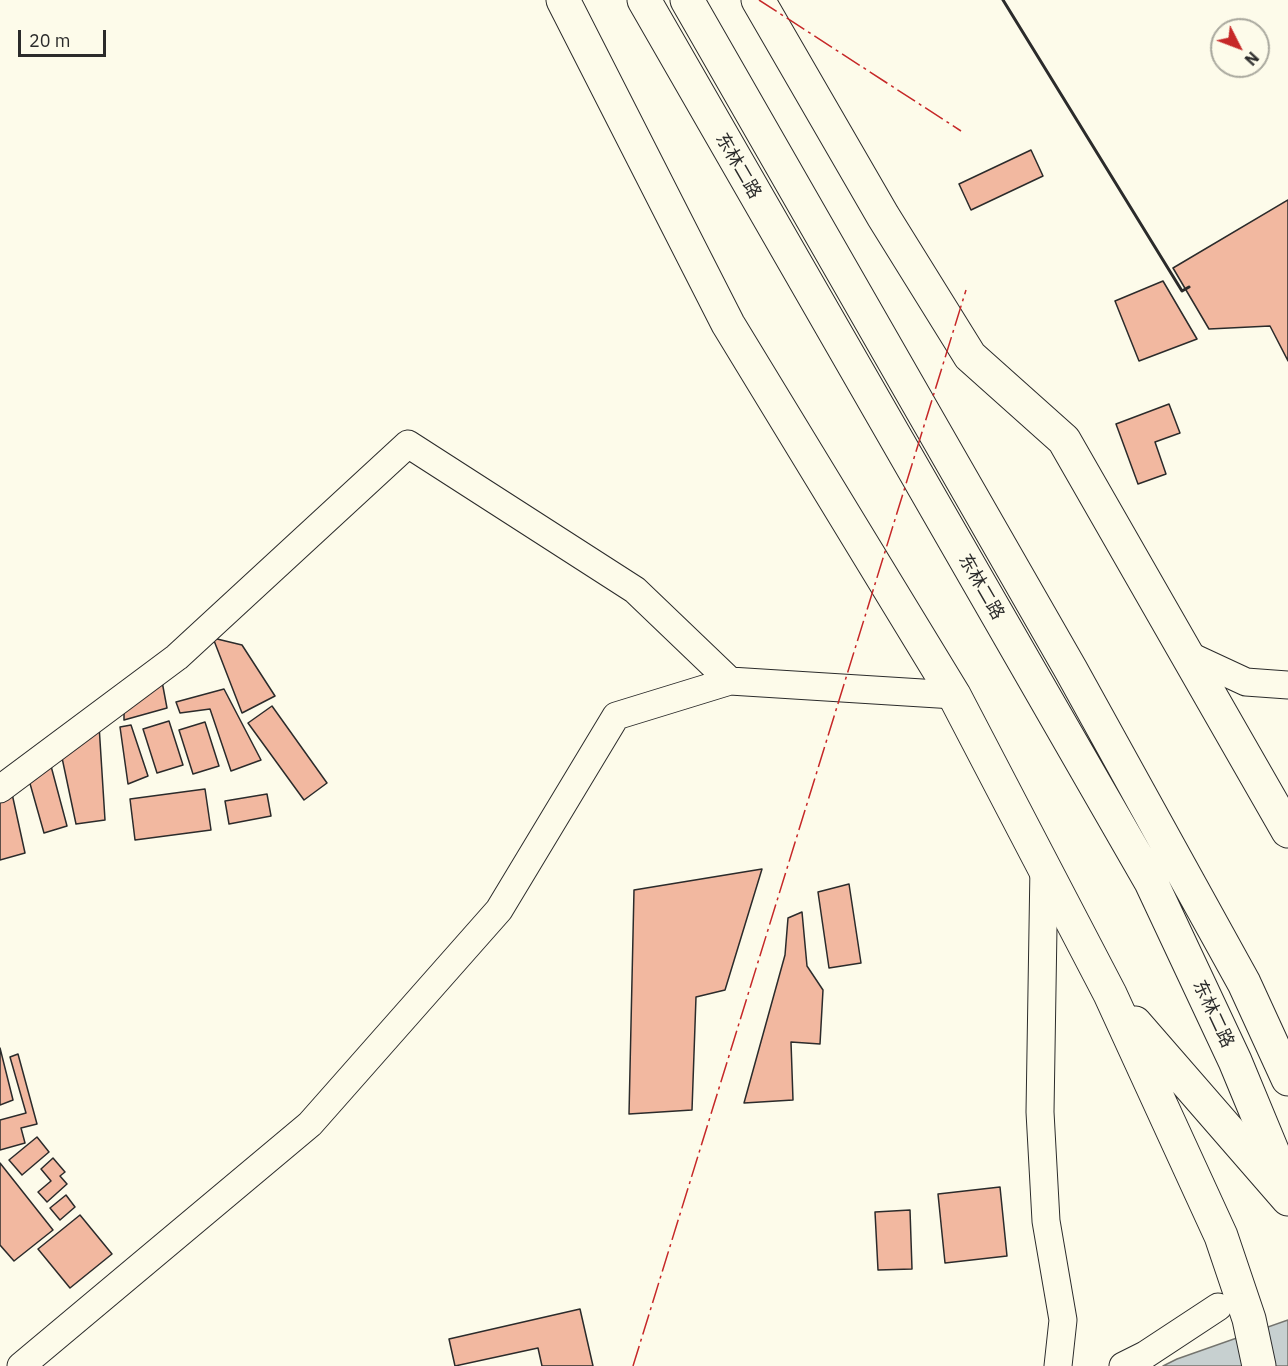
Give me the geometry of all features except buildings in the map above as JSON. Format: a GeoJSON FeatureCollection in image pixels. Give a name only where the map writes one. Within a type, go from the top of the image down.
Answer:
{"type":"FeatureCollection","features":[{"type":"Feature","properties":{"kind":"street"},"geometry":{"type":"LineString","coordinates":[[563,0],[728,324],[954,695],[1110,994],[1221,1236],[1249,1319],[1259,1366]]}},
{"type":"Feature","properties":{"kind":"street","name":"东林二路"},"geometry":{"type":"LineString","coordinates":[[644,0],[1151,882],[1235,1061],[1288,1189]]}},
{"type":"Feature","properties":{"kind":"street","name":"东林二路"},"geometry":{"type":"LineString","coordinates":[[687,0],[1071,670],[1244,983],[1288,1079]]}},
{"type":"Feature","properties":{"kind":"street"},"geometry":{"type":"LineString","coordinates":[[758,0],[883,216],[970,356],[1064,440],[1190,656],[1288,831]]}},
{"type":"Feature","properties":{"kind":"street"},"geometry":{"type":"LineString","coordinates":[[0,789],[177,657],[408,444],[635,590],[730,681]]}},
{"type":"Feature","properties":{"kind":"street"},"geometry":{"type":"LineString","coordinates":[[1190,656],[1246,682],[1288,685]]}},
{"type":"Feature","properties":{"kind":"street"},"geometry":{"type":"LineString","coordinates":[[21,1366],[310,1124],[499,910],[616,716],[730,681],[954,695]]}},
{"type":"Feature","properties":{"kind":"street"},"geometry":{"type":"LineString","coordinates":[[1044,866],[1040,1112],[1046,1221],[1063,1320],[1058,1366]]}},
{"type":"Feature","properties":{"kind":"street"},"geometry":{"type":"LineString","coordinates":[[1110,994],[1288,1199]]}},
{"type":"Feature","properties":{"kind":"street"},"geometry":{"type":"LineString","coordinates":[[1123,1366],[1145,1355],[1218,1307]]}},
{"type":"Feature","properties":{"kind":"shaded area"},"geometry":{"type":"Polygon","coordinates":[[[1288,1320],[1288,1366],[1163,1366],[1177,1359],[1288,1320]]]}},
{"type":"Feature","properties":{"kind":"wall"},"geometry":{"type":"LineString","coordinates":[[1003,0],[1182,291],[1189,287]]}},
{"type":"Feature","properties":{"kind":"power"},"geometry":{"type":"LineString","coordinates":[[759,0],[961,131]]}},
{"type":"Feature","properties":{"kind":"power"},"geometry":{"type":"LineString","coordinates":[[633,1366],[966,290]]}}]}
